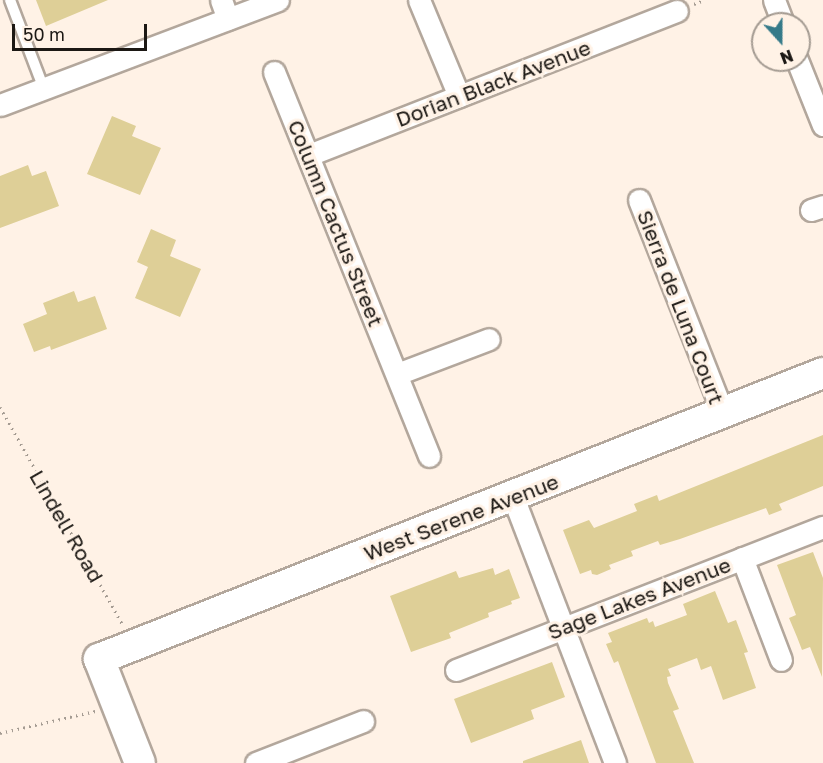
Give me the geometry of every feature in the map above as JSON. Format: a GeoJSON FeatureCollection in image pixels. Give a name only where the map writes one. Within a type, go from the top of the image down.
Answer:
{"type":"FeatureCollection","features":[{"type":"Feature","properties":{"kind":"street"},"geometry":{"type":"LineString","coordinates":[[0,105],[224,9],[278,0]]}},
{"type":"Feature","properties":{"kind":"street"},"geometry":{"type":"LineString","coordinates":[[420,0],[459,96]]}},
{"type":"Feature","properties":{"kind":"street","name":"Dorian Black Avenue"},"geometry":{"type":"LineString","coordinates":[[309,155],[677,10]]}},
{"type":"Feature","properties":{"kind":"street","name":"Column Cactus Street"},"geometry":{"type":"LineString","coordinates":[[274,72],[429,456]]}},
{"type":"Feature","properties":{"kind":"street"},"geometry":{"type":"LineString","coordinates":[[802,72],[823,125]]}},
{"type":"Feature","properties":{"kind":"street","name":"Sierra de Luna Court"},"geometry":{"type":"LineString","coordinates":[[639,200],[723,413]]}},
{"type":"Feature","properties":{"kind":"street"},"geometry":{"type":"LineString","coordinates":[[397,374],[489,339]]}},
{"type":"Feature","properties":{"kind":"street","name":"West Serene Avenue"},"geometry":{"type":"LineString","coordinates":[[117,705],[99,659],[823,373]]}},
{"type":"Feature","properties":{"kind":"street"},"geometry":{"type":"LineString","coordinates":[[513,497],[615,763]]}},
{"type":"Feature","properties":{"kind":"street","name":"Sage Lakes Avenue"},"geometry":{"type":"LineString","coordinates":[[456,670],[823,527]]}},
{"type":"Feature","properties":{"kind":"street"},"geometry":{"type":"LineString","coordinates":[[742,558],[781,660]]}},
{"type":"Feature","properties":{"kind":"street"},"geometry":{"type":"LineString","coordinates":[[117,705],[140,763]]}},
{"type":"Feature","properties":{"kind":"street"},"geometry":{"type":"LineString","coordinates":[[255,763],[296,756],[363,721]]}},
{"type":"Feature","properties":{"kind":"lane"},"geometry":{"type":"LineString","coordinates":[[10,0],[44,88]]}},
{"type":"Feature","properties":{"kind":"path","name":"Lindell Road"},"geometry":{"type":"LineString","coordinates":[[0,407],[135,645]]}},
{"type":"Feature","properties":{"kind":"path"},"geometry":{"type":"LineString","coordinates":[[0,733],[117,705]]}},
{"type":"Feature","properties":{"kind":"building"},"geometry":{"type":"Polygon","coordinates":[[[36,0],[108,0],[46,26],[36,0]]]}},
{"type":"Feature","properties":{"kind":"building"},"geometry":{"type":"Polygon","coordinates":[[[112,116],[136,126],[132,136],[161,148],[140,195],[87,174],[112,116]]]}},
{"type":"Feature","properties":{"kind":"building"},"geometry":{"type":"Polygon","coordinates":[[[28,165],[32,176],[46,171],[59,206],[0,228],[0,176],[28,165]]]}},
{"type":"Feature","properties":{"kind":"building"},"geometry":{"type":"Polygon","coordinates":[[[151,229],[176,240],[170,256],[201,269],[180,317],[135,298],[148,267],[137,262],[151,229]]]}},
{"type":"Feature","properties":{"kind":"building"},"geometry":{"type":"Polygon","coordinates":[[[74,291],[78,302],[95,296],[107,329],[51,350],[50,346],[34,352],[23,324],[47,314],[43,303],[74,291]]]}},
{"type":"Feature","properties":{"kind":"building"},"geometry":{"type":"Polygon","coordinates":[[[823,435],[823,486],[779,504],[782,510],[769,515],[766,508],[680,539],[660,545],[658,541],[631,551],[633,556],[609,565],[611,569],[597,575],[592,574],[591,570],[580,574],[563,530],[589,520],[594,528],[637,511],[634,504],[657,495],[659,501],[823,435]]]}},
{"type":"Feature","properties":{"kind":"building"},"geometry":{"type":"Polygon","coordinates":[[[813,552],[823,578],[822,677],[810,647],[802,650],[789,618],[796,615],[777,565],[813,552]]]}},
{"type":"Feature","properties":{"kind":"building"},"geometry":{"type":"Polygon","coordinates":[[[493,568],[495,575],[509,569],[520,598],[511,601],[512,604],[488,613],[489,617],[449,633],[451,638],[411,652],[390,596],[456,571],[459,578],[493,568]]]}},
{"type":"Feature","properties":{"kind":"building"},"geometry":{"type":"Polygon","coordinates":[[[715,591],[728,623],[736,620],[748,652],[744,653],[756,688],[723,700],[711,666],[701,670],[697,658],[668,669],[671,676],[667,677],[668,683],[679,709],[673,711],[694,763],[656,763],[618,661],[614,663],[606,644],[612,642],[608,633],[647,618],[649,623],[653,621],[655,627],[687,615],[683,604],[715,591]]]}},
{"type":"Feature","properties":{"kind":"building"},"geometry":{"type":"Polygon","coordinates":[[[552,662],[565,697],[531,710],[534,719],[471,743],[454,699],[552,662]]]}},
{"type":"Feature","properties":{"kind":"building"},"geometry":{"type":"Polygon","coordinates":[[[581,740],[589,763],[523,763],[523,761],[581,740]]]}}]}
